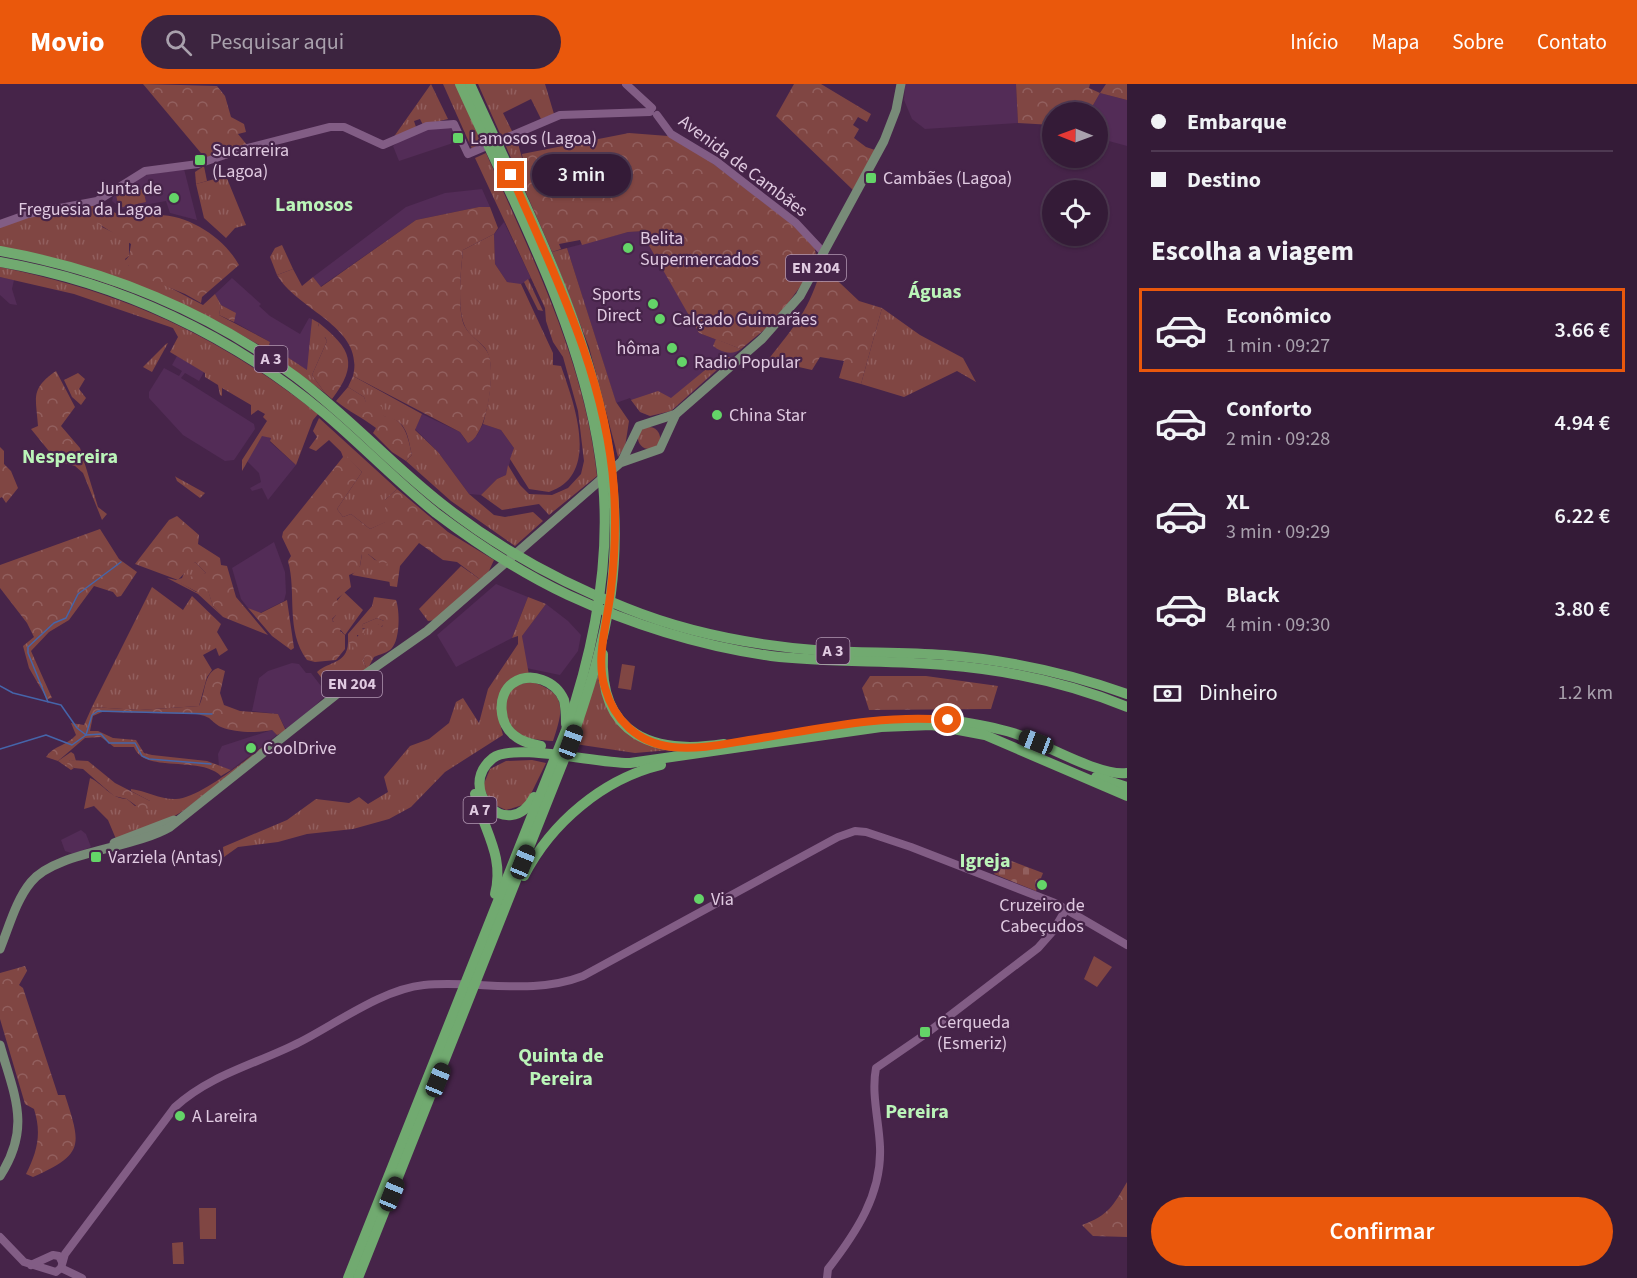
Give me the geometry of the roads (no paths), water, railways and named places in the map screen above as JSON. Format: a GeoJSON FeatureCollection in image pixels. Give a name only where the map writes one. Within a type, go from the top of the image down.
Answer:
{"type":"FeatureCollection","features":[{"type":"Feature","properties":{"kind":"highway","name":"A 7"},"geometry":{"type":"LineString","coordinates":[[460,84],[554,294],[575,351],[591,410],[600,458],[607,580]]}},
{"type":"Feature","properties":{"kind":"highway","name":"A 7"},"geometry":{"type":"LineString","coordinates":[[358,1278],[575,731],[600,624],[607,580],[614,490],[610,450],[601,407],[571,314],[470,84]]}},
{"type":"Feature","properties":{"kind":"highway","name":"A 3"},"geometry":{"type":"LineString","coordinates":[[0,251],[62,264],[121,283],[181,308],[236,337],[313,390],[494,548]]}},
{"type":"Feature","properties":{"kind":"highway","name":"A 3"},"geometry":{"type":"LineString","coordinates":[[0,262],[45,271],[109,290],[167,313],[222,341],[309,400],[434,511],[525,567],[622,618],[717,647],[825,661],[943,665],[996,671],[1063,685],[1127,707]]}},
{"type":"Feature","properties":{"kind":"highway","name":"A 3"},"geometry":{"type":"LineString","coordinates":[[525,567],[674,626],[719,637],[826,651],[943,655],[998,661],[1065,674],[1127,694]]}},
{"type":"Feature","properties":{"kind":"highway","name":"A 7"},"geometry":{"type":"LineString","coordinates":[[348,1278],[566,730],[600,624]]}},
{"type":"Feature","properties":{"kind":"highway"},"geometry":{"type":"LineString","coordinates":[[600,624],[603,684],[617,716],[633,732],[651,742],[681,748],[716,745]]}},
{"type":"Feature","properties":{"kind":"highway"},"geometry":{"type":"LineString","coordinates":[[539,750],[516,737],[505,723],[503,698],[511,685],[524,678],[531,678],[548,682],[554,686],[564,702],[566,730]]}},
{"type":"Feature","properties":{"kind":"highway"},"geometry":{"type":"LineString","coordinates":[[582,757],[629,758],[898,718],[948,720],[1001,730],[1103,771],[1127,773]]}},
{"type":"Feature","properties":{"kind":"highway"},"geometry":{"type":"LineString","coordinates":[[948,720],[974,725],[1005,736],[1101,779],[1127,788]]}},
{"type":"Feature","properties":{"kind":"highway"},"geometry":{"type":"LineString","coordinates":[[544,786],[539,788],[526,810],[512,815],[491,809],[480,792],[483,772],[492,759],[510,751],[539,750],[630,763],[881,727],[932,725],[985,735],[1085,780],[1127,794]]}},
{"type":"Feature","properties":{"kind":"highway","name":"A 7"},"geometry":{"type":"LineString","coordinates":[[490,922],[499,866],[494,841],[475,793],[476,774],[485,757],[499,747],[516,744],[539,750]]}},
{"type":"Feature","properties":{"kind":"highway"},"geometry":{"type":"LineString","coordinates":[[508,901],[512,899],[532,861],[544,844],[575,811],[594,796],[633,774],[705,754]]}},
{"type":"Feature","properties":{"kind":"main road","name":"EN 204"},"geometry":{"type":"LineString","coordinates":[[676,414],[780,321],[800,296],[888,133],[897,110],[901,84]]}},
{"type":"Feature","properties":{"kind":"main road"},"geometry":{"type":"LineString","coordinates":[[650,423],[676,414]]}},
{"type":"Feature","properties":{"kind":"main road"},"geometry":{"type":"LineString","coordinates":[[664,436],[676,414]]}},
{"type":"Feature","properties":{"kind":"main road","name":"EN 204"},"geometry":{"type":"LineString","coordinates":[[620,463],[639,426],[650,423]]}},
{"type":"Feature","properties":{"kind":"main road"},"geometry":{"type":"LineString","coordinates":[[650,423],[661,428],[664,436]]}},
{"type":"Feature","properties":{"kind":"main road","name":"EN 204"},"geometry":{"type":"LineString","coordinates":[[0,949],[21,897],[33,879],[46,869],[89,853],[151,837],[170,827],[338,694],[427,632],[620,463],[660,448],[664,436]]}},
{"type":"Feature","properties":{"kind":"main road"},"geometry":{"type":"LineString","coordinates":[[634,438],[638,447],[645,452]]}},
{"type":"Feature","properties":{"kind":"main road"},"geometry":{"type":"LineString","coordinates":[[0,1045],[19,1115],[17,1142],[0,1176]]}},
{"type":"Feature","properties":{"kind":"main road"},"geometry":{"type":"LineString","coordinates":[[0,1168],[9,1161]]}},
{"type":"Feature","properties":{"kind":"street","name":"Avenida de Cambães"},"geometry":{"type":"LineString","coordinates":[[626,84],[671,134],[716,161],[827,248]]}},
{"type":"Feature","properties":{"kind":"street"},"geometry":{"type":"LineString","coordinates":[[0,224],[28,214],[97,201],[145,171],[198,164],[240,150],[330,127],[344,127],[383,145],[427,126],[454,124],[471,153],[560,115],[653,112]]}},
{"type":"Feature","properties":{"kind":"street"},"geometry":{"type":"LineString","coordinates":[[0,1237],[4,1245],[17,1257],[31,1265],[56,1272],[73,1244],[161,1124],[187,1096],[223,1074],[298,1043],[396,992],[424,985],[551,986],[583,976],[838,837],[855,831],[866,832],[911,847],[1054,903],[1127,945]]}},
{"type":"Feature","properties":{"kind":"street"},"geometry":{"type":"LineString","coordinates":[[827,1278],[828,1269],[865,1216],[879,1173],[876,1068],[927,1033],[1038,948],[1053,931],[1066,909]]}},
{"type":"Feature","properties":{"kind":"street"},"geometry":{"type":"LineString","coordinates":[[31,1265],[56,1255],[73,1244]]}},
{"type":"Feature","properties":{"kind":"street"},"geometry":{"type":"LineString","coordinates":[[56,1255],[62,1265],[82,1278]]}},
{"type":"Feature","properties":{"kind":"street"},"geometry":{"type":"LineString","coordinates":[[46,1258],[44,1264],[47,1270]]}},
{"type":"Feature","properties":{"kind":"waterway"},"geometry":{"type":"LineString","coordinates":[[48,702],[28,653],[28,647],[54,623],[66,618],[78,594],[121,562]]}},
{"type":"Feature","properties":{"kind":"waterway"},"geometry":{"type":"LineString","coordinates":[[0,686],[13,693],[61,705],[77,728],[86,735],[92,715],[98,711],[212,714]]}},
{"type":"Feature","properties":{"kind":"waterway"},"geometry":{"type":"LineString","coordinates":[[0,749],[46,735],[72,745],[86,735],[101,734],[109,743],[135,743],[142,756],[149,759],[211,764]]}},
{"type":"Feature","properties":{"kind":"place","name":"Lamosos (Lagoa)"},"geometry":{"type":"Point","coordinates":[458,138]}},
{"type":"Feature","properties":{"kind":"place","name":"Sucarreira (Lagoa)"},"geometry":{"type":"Point","coordinates":[200,160]}},
{"type":"Feature","properties":{"kind":"place","name":"Cambães (Lagoa)"},"geometry":{"type":"Point","coordinates":[871,178]}},
{"type":"Feature","properties":{"kind":"place","name":"Junta de Freguesia da Lagoa"},"geometry":{"type":"Point","coordinates":[174,198]}},
{"type":"Feature","properties":{"kind":"place","name":"Belita Supermercados"},"geometry":{"type":"Point","coordinates":[628,248]}},
{"type":"Feature","properties":{"kind":"place","name":"Sports Direct"},"geometry":{"type":"Point","coordinates":[653,304]}},
{"type":"Feature","properties":{"kind":"place","name":"Calçado Guimarães"},"geometry":{"type":"Point","coordinates":[660,319]}},
{"type":"Feature","properties":{"kind":"place","name":"hôma"},"geometry":{"type":"Point","coordinates":[672,348]}},
{"type":"Feature","properties":{"kind":"place","name":"Radio Popular"},"geometry":{"type":"Point","coordinates":[682,362]}},
{"type":"Feature","properties":{"kind":"place","name":"China Star"},"geometry":{"type":"Point","coordinates":[717,415]}},
{"type":"Feature","properties":{"kind":"place","name":"CoolDrive"},"geometry":{"type":"Point","coordinates":[251,748]}},
{"type":"Feature","properties":{"kind":"place","name":"Varziela (Antas)"},"geometry":{"type":"Point","coordinates":[96,857]}},
{"type":"Feature","properties":{"kind":"place","name":"Cruzeiro de Cabeçudos"},"geometry":{"type":"Point","coordinates":[1042,885]}},
{"type":"Feature","properties":{"kind":"place","name":"Via"},"geometry":{"type":"Point","coordinates":[699,899]}},
{"type":"Feature","properties":{"kind":"place","name":"Cerqueda (Esmeriz)"},"geometry":{"type":"Point","coordinates":[925,1032]}},
{"type":"Feature","properties":{"kind":"place","name":"A Lareira"},"geometry":{"type":"Point","coordinates":[180,1116]}},
{"type":"Feature","properties":{"kind":"district","name":"Lamosos"},"geometry":{"type":"Point","coordinates":[314,205]}},
{"type":"Feature","properties":{"kind":"district","name":"Águas"},"geometry":{"type":"Point","coordinates":[935,292]}},
{"type":"Feature","properties":{"kind":"district","name":"Nespereira"},"geometry":{"type":"Point","coordinates":[70,457]}},
{"type":"Feature","properties":{"kind":"district","name":"Igreja"},"geometry":{"type":"Point","coordinates":[985,861]}},
{"type":"Feature","properties":{"kind":"district","name":"Quinta de Pereira"},"geometry":{"type":"Point","coordinates":[561,1068]}},
{"type":"Feature","properties":{"kind":"district","name":"Pereira"},"geometry":{"type":"Point","coordinates":[917,1112]}}]}
